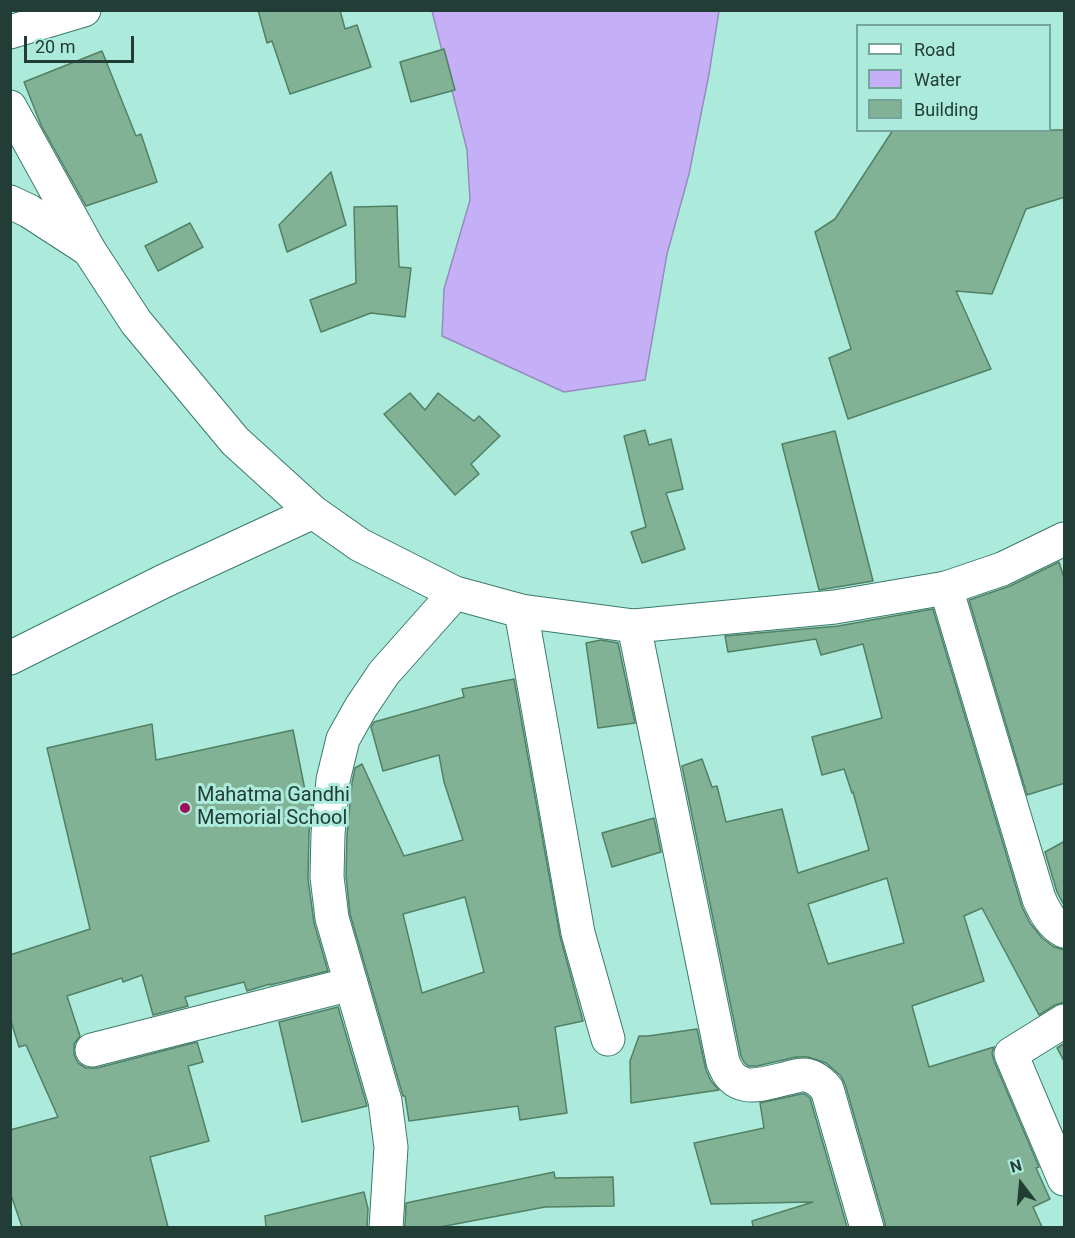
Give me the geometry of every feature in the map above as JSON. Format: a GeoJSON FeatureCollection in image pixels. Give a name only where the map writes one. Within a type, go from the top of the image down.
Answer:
{"type":"FeatureCollection","features":[{"type":"Feature","properties":{"kind":"street"},"geometry":{"type":"LineString","coordinates":[[10,32],[84,10]]}},
{"type":"Feature","properties":{"kind":"street"},"geometry":{"type":"LineString","coordinates":[[10,107],[89,250],[136,322],[235,441],[313,512],[360,545],[455,593],[521,611],[634,626],[835,607],[946,588],[1002,569],[1065,539]]}},
{"type":"Feature","properties":{"kind":"street"},"geometry":{"type":"LineString","coordinates":[[10,202],[29,211],[89,250]]}},
{"type":"Feature","properties":{"kind":"street"},"geometry":{"type":"LineString","coordinates":[[10,658],[164,580],[313,512]]}},
{"type":"Feature","properties":{"kind":"street"},"geometry":{"type":"LineString","coordinates":[[946,588],[1039,899],[1047,916],[1065,931]]}},
{"type":"Feature","properties":{"kind":"street"},"geometry":{"type":"LineString","coordinates":[[386,1227],[391,1147],[385,1101],[332,918],[327,877],[333,780],[343,739],[361,707],[384,673],[455,593]]}},
{"type":"Feature","properties":{"kind":"street"},"geometry":{"type":"LineString","coordinates":[[521,611],[578,933],[608,1040]]}},
{"type":"Feature","properties":{"kind":"street"},"geometry":{"type":"LineString","coordinates":[[634,626],[723,1062],[727,1072],[742,1085],[752,1086],[803,1075],[819,1080],[827,1089],[867,1227]]}},
{"type":"Feature","properties":{"kind":"street"},"geometry":{"type":"LineString","coordinates":[[92,1050],[351,984]]}},
{"type":"Feature","properties":{"kind":"street"},"geometry":{"type":"LineString","coordinates":[[1065,1021],[1011,1054],[1065,1179]]}},
{"type":"Feature","properties":{"kind":"water"},"geometry":{"type":"Polygon","coordinates":[[[432,11],[719,11],[689,174],[667,254],[645,380],[564,392],[442,336],[444,289],[470,200],[467,150],[432,11]]]}},
{"type":"Feature","properties":{"kind":"building"},"geometry":{"type":"Polygon","coordinates":[[[258,10],[340,10],[345,29],[357,25],[371,67],[290,94],[272,41],[267,43],[258,10]]]}},
{"type":"Feature","properties":{"kind":"building"},"geometry":{"type":"Polygon","coordinates":[[[444,49],[455,90],[411,102],[400,62],[444,49]]]}},
{"type":"Feature","properties":{"kind":"building"},"geometry":{"type":"Polygon","coordinates":[[[102,51],[136,136],[141,134],[157,182],[86,206],[41,125],[24,82],[102,51]]]}},
{"type":"Feature","properties":{"kind":"building"},"geometry":{"type":"Polygon","coordinates":[[[1051,130],[1065,130],[1065,197],[1026,209],[992,294],[956,291],[991,369],[848,419],[829,358],[851,349],[815,232],[835,219],[892,132],[1051,132],[1051,130]]]}},
{"type":"Feature","properties":{"kind":"building"},"geometry":{"type":"Polygon","coordinates":[[[331,172],[346,225],[287,252],[279,225],[331,172]]]}},
{"type":"Feature","properties":{"kind":"building"},"geometry":{"type":"Polygon","coordinates":[[[397,206],[399,267],[411,268],[405,317],[371,313],[321,332],[310,300],[356,283],[354,207],[397,206]]]}},
{"type":"Feature","properties":{"kind":"building"},"geometry":{"type":"Polygon","coordinates":[[[190,223],[203,247],[158,271],[145,246],[190,223]]]}},
{"type":"Feature","properties":{"kind":"building"},"geometry":{"type":"Polygon","coordinates":[[[410,393],[425,410],[438,393],[474,421],[479,416],[500,436],[471,464],[479,474],[455,495],[384,414],[410,393]]]}},
{"type":"Feature","properties":{"kind":"building"},"geometry":{"type":"Polygon","coordinates":[[[645,430],[649,445],[671,439],[683,489],[666,493],[685,549],[642,563],[631,532],[646,527],[624,436],[645,430]]]}},
{"type":"Feature","properties":{"kind":"building"},"geometry":{"type":"Polygon","coordinates":[[[835,431],[873,581],[819,590],[782,444],[835,431]]]}},
{"type":"Feature","properties":{"kind":"building"},"geometry":{"type":"Polygon","coordinates":[[[1059,562],[1065,581],[1065,783],[1027,795],[969,600],[1010,586],[1059,562]]]}},
{"type":"Feature","properties":{"kind":"building"},"geometry":{"type":"Polygon","coordinates":[[[933,609],[1022,907],[1030,923],[1042,938],[1054,947],[1065,950],[1065,1002],[1039,1015],[982,908],[964,916],[984,981],[912,1006],[929,1067],[994,1047],[992,1053],[994,1061],[1039,1167],[1036,1168],[1050,1199],[1033,1207],[1042,1227],[885,1227],[841,1076],[826,1063],[808,1057],[748,1066],[741,1056],[682,766],[702,759],[712,787],[717,786],[726,822],[782,809],[798,873],[869,850],[853,792],[844,769],[822,775],[812,737],[882,718],[863,644],[821,655],[816,639],[728,652],[725,636],[838,626],[933,609]],[[887,878],[808,904],[828,964],[904,943],[887,878]]]}},
{"type":"Feature","properties":{"kind":"building"},"geometry":{"type":"Polygon","coordinates":[[[601,640],[618,643],[635,723],[598,728],[586,643],[601,640]]]}},
{"type":"Feature","properties":{"kind":"building"},"geometry":{"type":"Polygon","coordinates":[[[514,679],[560,936],[583,1021],[555,1027],[567,1113],[520,1120],[518,1106],[409,1121],[405,1096],[403,1096],[350,914],[346,876],[347,835],[355,768],[362,764],[404,856],[463,840],[444,782],[439,755],[383,771],[371,727],[374,722],[464,697],[462,689],[514,679]],[[465,897],[403,914],[422,993],[484,972],[465,897]]]}},
{"type":"Feature","properties":{"kind":"building"},"geometry":{"type":"Polygon","coordinates":[[[152,724],[156,760],[293,730],[307,800],[313,796],[308,879],[314,923],[328,971],[247,991],[244,982],[185,997],[188,1006],[153,1015],[142,975],[123,982],[122,978],[67,996],[80,1036],[74,1044],[74,1055],[78,1063],[86,1068],[97,1068],[197,1042],[203,1062],[188,1066],[209,1141],[150,1157],[168,1227],[22,1227],[10,1192],[10,1130],[58,1117],[26,1045],[19,1047],[10,1018],[10,955],[90,929],[47,748],[152,724]]]}},
{"type":"Feature","properties":{"kind":"building"},"geometry":{"type":"Polygon","coordinates":[[[654,818],[661,852],[612,867],[602,833],[654,818]]]}},
{"type":"Feature","properties":{"kind":"building"},"geometry":{"type":"Polygon","coordinates":[[[1065,841],[1065,907],[1057,892],[1045,852],[1065,841]]]}},
{"type":"Feature","properties":{"kind":"building"},"geometry":{"type":"Polygon","coordinates":[[[338,1007],[367,1106],[302,1122],[279,1022],[338,1007]]]}},
{"type":"Feature","properties":{"kind":"building"},"geometry":{"type":"Polygon","coordinates":[[[697,1029],[706,1070],[711,1081],[719,1090],[631,1103],[630,1061],[639,1036],[697,1029]]]}},
{"type":"Feature","properties":{"kind":"building"},"geometry":{"type":"Polygon","coordinates":[[[1065,1043],[1065,1063],[1057,1048],[1065,1043]]]}},
{"type":"Feature","properties":{"kind":"building"},"geometry":{"type":"Polygon","coordinates":[[[801,1094],[810,1098],[847,1227],[753,1227],[752,1221],[813,1202],[711,1204],[694,1143],[764,1128],[760,1103],[801,1094]]]}},
{"type":"Feature","properties":{"kind":"building"},"geometry":{"type":"Polygon","coordinates":[[[554,1172],[555,1178],[613,1177],[614,1206],[545,1207],[440,1227],[405,1227],[406,1203],[554,1172]]]}},
{"type":"Feature","properties":{"kind":"building"},"geometry":{"type":"Polygon","coordinates":[[[364,1192],[368,1209],[367,1227],[266,1227],[265,1216],[364,1192]]]}},
{"type":"Feature","properties":{"kind":"place","name":"Mahatma Gandhi Memorial School"},"geometry":{"type":"Point","coordinates":[185,808]}}]}
